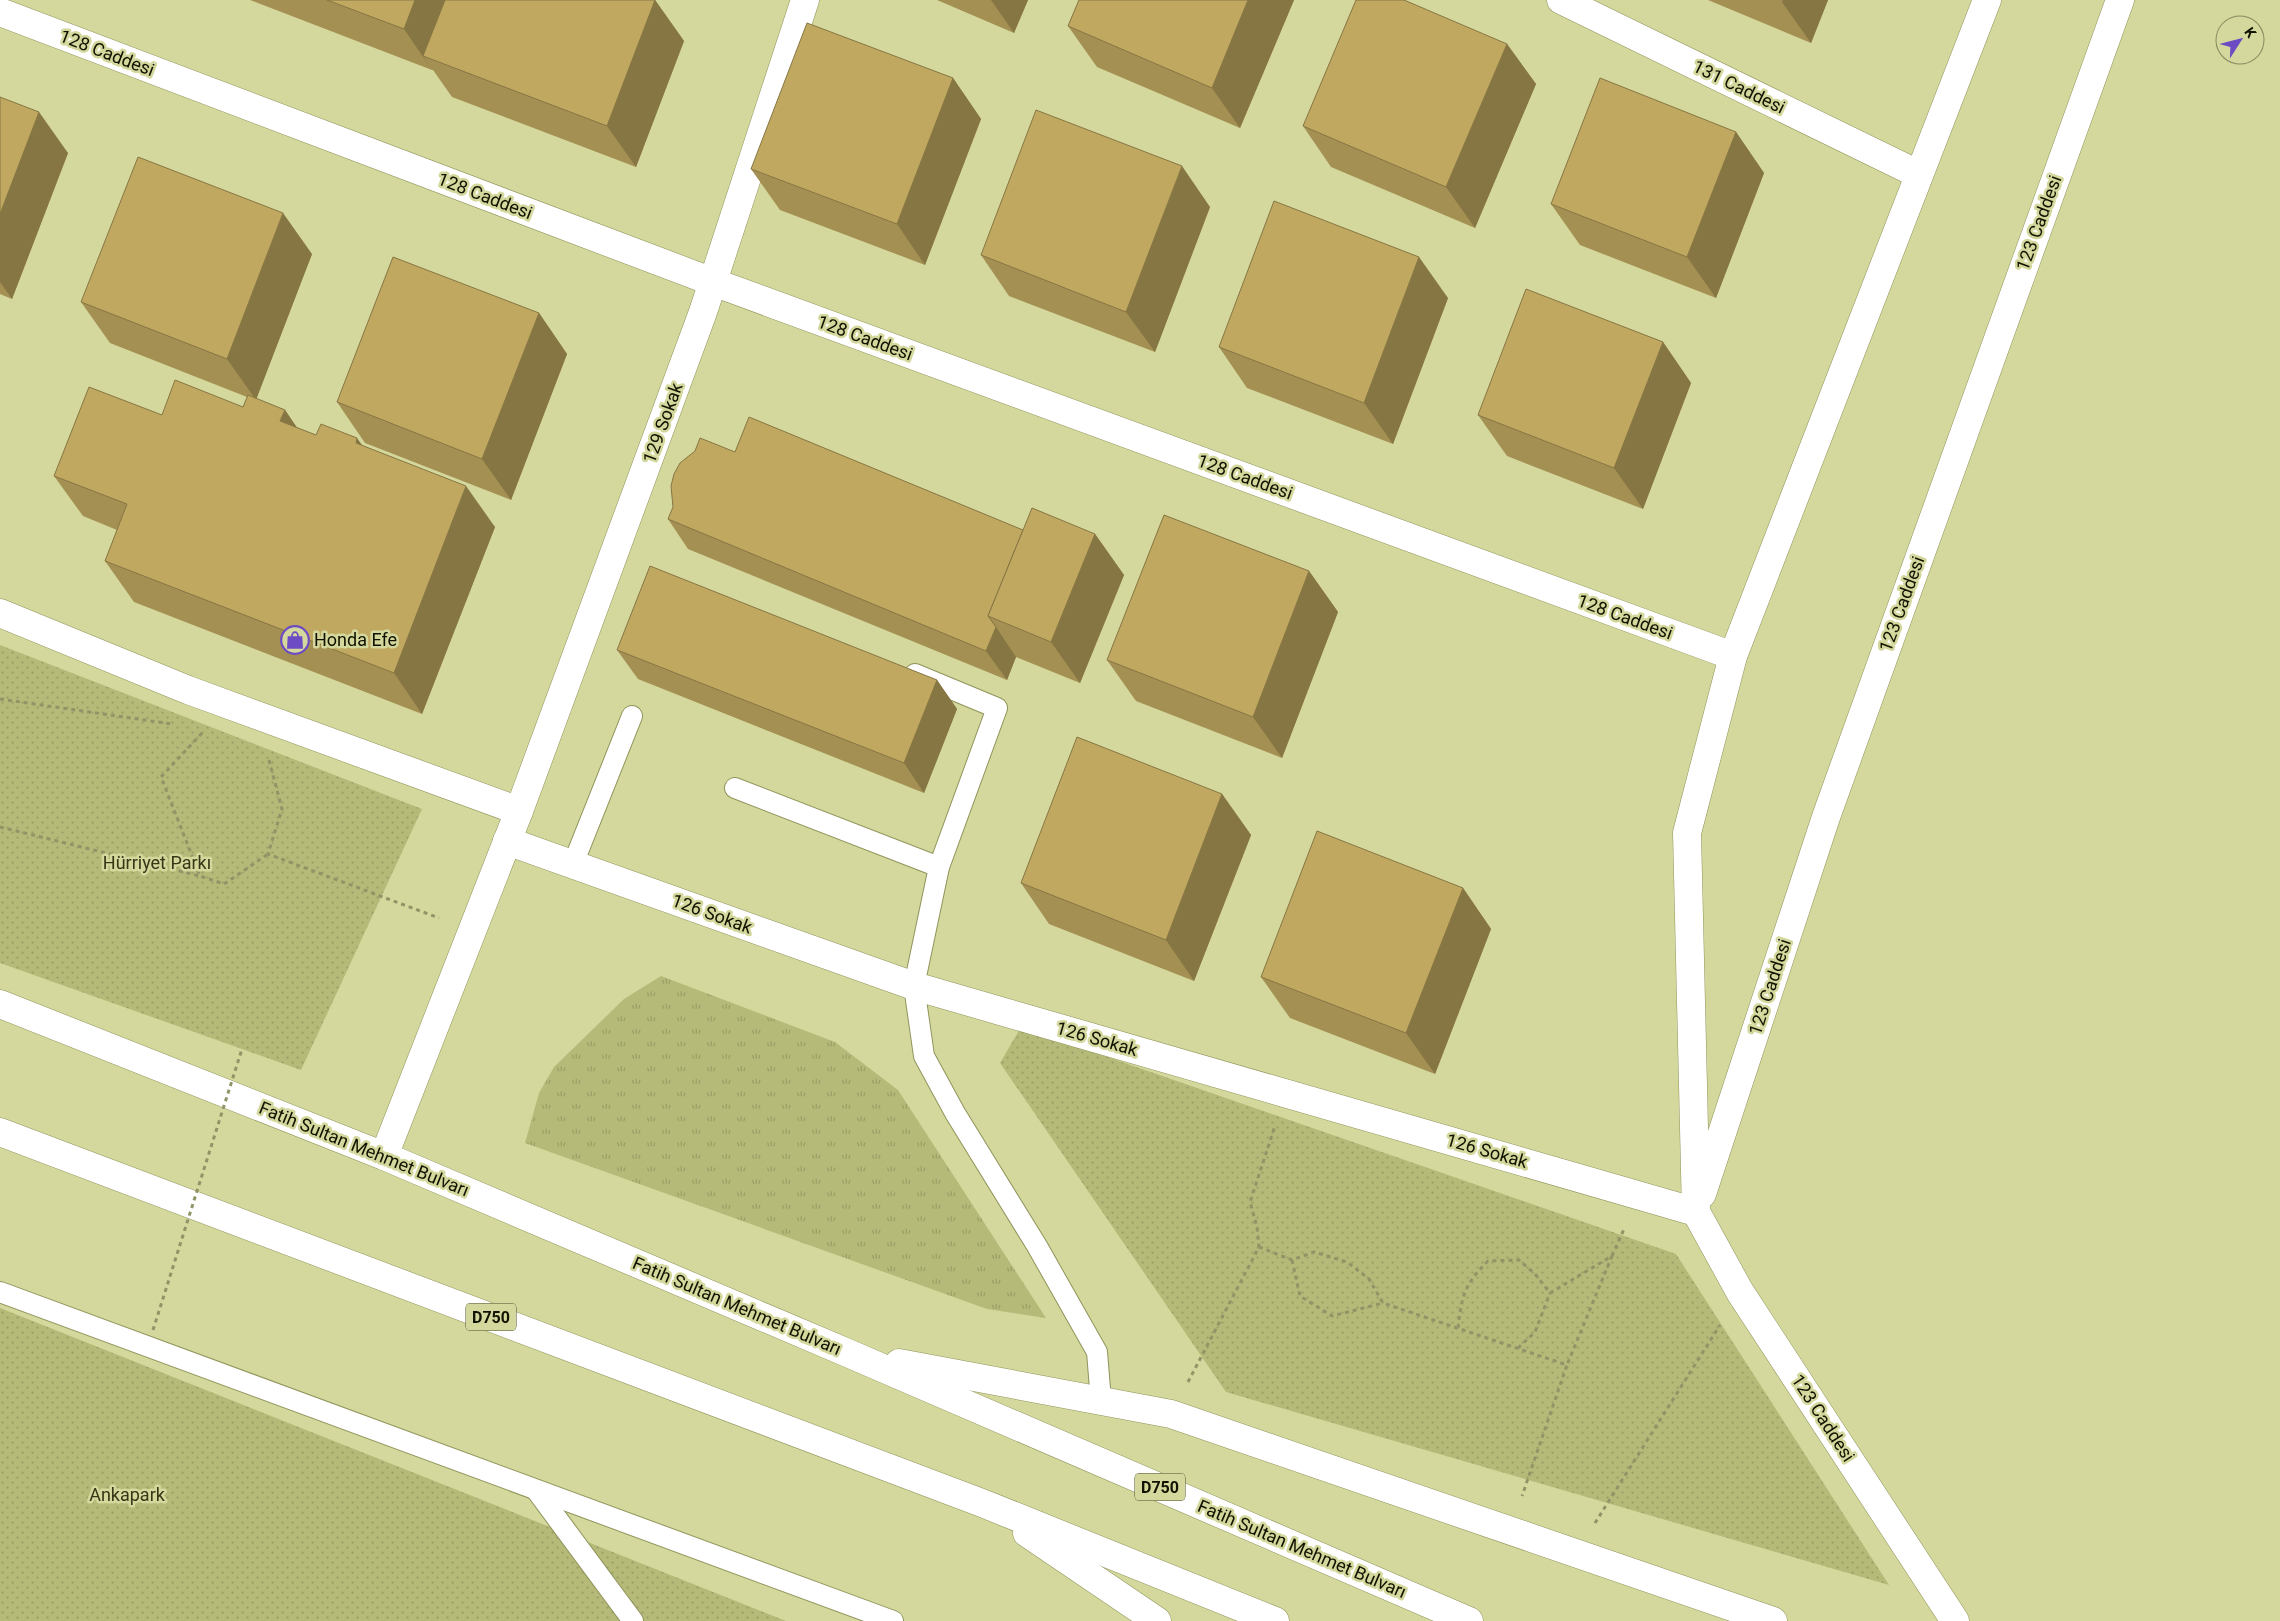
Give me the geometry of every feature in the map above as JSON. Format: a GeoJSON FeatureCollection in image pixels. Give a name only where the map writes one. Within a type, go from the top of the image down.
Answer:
{"type":"FeatureCollection","features":[{"type":"Feature","properties":{"kind":"main road","name":"129 Sokak"},"geometry":{"type":"LineString","coordinates":[[384,1156],[519,811],[713,282],[806,0]]}},
{"type":"Feature","properties":{"kind":"main road","name":"131 Caddesi"},"geometry":{"type":"LineString","coordinates":[[1561,0],[1918,174]]}},
{"type":"Feature","properties":{"kind":"main road","name":"123 Caddesi"},"geometry":{"type":"LineString","coordinates":[[1956,1621],[1740,1292],[1696,1212],[1687,834],[1733,656],[1918,174],[1987,0]]}},
{"type":"Feature","properties":{"kind":"main road","name":"123 Caddesi"},"geometry":{"type":"LineString","coordinates":[[1696,1212],[1826,817],[2120,0]]}},
{"type":"Feature","properties":{"kind":"main road","name":"128 Caddesi"},"geometry":{"type":"LineString","coordinates":[[0,12],[713,282],[1733,656]]}},
{"type":"Feature","properties":{"kind":"main road"},"geometry":{"type":"LineString","coordinates":[[0,613],[188,690],[519,811]]}},
{"type":"Feature","properties":{"kind":"main road","name":"126 Sokak"},"geometry":{"type":"LineString","coordinates":[[507,841],[914,986],[1696,1212]]}},
{"type":"Feature","properties":{"kind":"main road","name":"Fatih Sultan Mehmet Bulvarı"},"geometry":{"type":"LineString","coordinates":[[0,1004],[384,1156],[1470,1621]]}},
{"type":"Feature","properties":{"kind":"main road","name":"D750"},"geometry":{"type":"LineString","coordinates":[[0,1132],[982,1503],[1275,1621]]}},
{"type":"Feature","properties":{"kind":"main road"},"geometry":{"type":"LineString","coordinates":[[850,1354],[1171,1414],[1774,1621]]}},
{"type":"Feature","properties":{"kind":"main road"},"geometry":{"type":"LineString","coordinates":[[982,1503],[1157,1621]]}},
{"type":"Feature","properties":{"kind":"lane"},"geometry":{"type":"LineString","coordinates":[[897,667],[997,708],[940,867],[914,986],[924,1056],[955,1113],[1037,1246],[1097,1352],[1101,1401]]}},
{"type":"Feature","properties":{"kind":"lane"},"geometry":{"type":"LineString","coordinates":[[573,864],[632,716]]}},
{"type":"Feature","properties":{"kind":"lane"},"geometry":{"type":"LineString","coordinates":[[735,788],[940,867]]}},
{"type":"Feature","properties":{"kind":"lane"},"geometry":{"type":"LineString","coordinates":[[0,1292],[893,1621]]}},
{"type":"Feature","properties":{"kind":"lane"},"geometry":{"type":"LineString","coordinates":[[536,1490],[633,1621]]}},
{"type":"Feature","properties":{"kind":"path"},"geometry":{"type":"LineString","coordinates":[[0,699],[176,725]]}},
{"type":"Feature","properties":{"kind":"path"},"geometry":{"type":"LineString","coordinates":[[196,728],[205,729],[161,777],[200,876]]}},
{"type":"Feature","properties":{"kind":"path"},"geometry":{"type":"LineString","coordinates":[[0,827],[200,876],[224,884],[268,854],[282,809],[271,761],[263,757]]}},
{"type":"Feature","properties":{"kind":"path"},"geometry":{"type":"LineString","coordinates":[[268,854],[472,930]]}},
{"type":"Feature","properties":{"kind":"path"},"geometry":{"type":"LineString","coordinates":[[152,1330],[242,1048]]}},
{"type":"Feature","properties":{"kind":"path"},"geometry":{"type":"LineString","coordinates":[[1171,1414],[1259,1248],[1257,1227],[1250,1202],[1286,1092]]}},
{"type":"Feature","properties":{"kind":"path"},"geometry":{"type":"LineString","coordinates":[[1259,1248],[1292,1260],[1314,1252],[1347,1262],[1369,1279],[1383,1303]]}},
{"type":"Feature","properties":{"kind":"path"},"geometry":{"type":"LineString","coordinates":[[1511,1530],[1567,1365],[1612,1256],[1550,1293],[1535,1332],[1518,1348]]}},
{"type":"Feature","properties":{"kind":"path"},"geometry":{"type":"LineString","coordinates":[[1292,1260],[1300,1296],[1332,1316],[1383,1303],[1567,1365]]}},
{"type":"Feature","properties":{"kind":"path"},"geometry":{"type":"LineString","coordinates":[[1458,1328],[1462,1295],[1474,1275],[1488,1261],[1519,1260],[1535,1274],[1550,1293]]}},
{"type":"Feature","properties":{"kind":"path"},"geometry":{"type":"LineString","coordinates":[[1576,1553],[1740,1292]]}},
{"type":"Feature","properties":{"kind":"green space","name":"Hürriyet Parkı"},"geometry":{"type":"Polygon","coordinates":[[[0,645],[422,809],[301,1070],[0,963],[0,645]]]}},
{"type":"Feature","properties":{"kind":"green space"},"geometry":{"type":"Polygon","coordinates":[[[661,976],[835,1042],[898,1090],[1046,1318],[987,1309],[525,1143],[539,1093],[554,1067],[624,999],[661,976]]]}},
{"type":"Feature","properties":{"kind":"green space"},"geometry":{"type":"Polygon","coordinates":[[[1021,1027],[1676,1254],[1889,1585],[1226,1392],[1000,1063],[1021,1027]]]}},
{"type":"Feature","properties":{"kind":"green space","name":"Ankapark"},"geometry":{"type":"Polygon","coordinates":[[[0,1308],[786,1621],[0,1621],[0,1308]]]}},
{"type":"Feature","properties":{"kind":"building"},"geometry":{"type":"Polygon","coordinates":[[[327,0],[415,0],[404,29],[327,0]]]}},
{"type":"Feature","properties":{"kind":"building"},"geometry":{"type":"Polygon","coordinates":[[[445,0],[655,0],[607,126],[423,56],[445,0]]]}},
{"type":"Feature","properties":{"kind":"building"},"geometry":{"type":"Polygon","coordinates":[[[1079,0],[1248,0],[1212,88],[1068,26],[1079,0]]]}},
{"type":"Feature","properties":{"kind":"building"},"geometry":{"type":"Polygon","coordinates":[[[1356,0],[1404,0],[1507,44],[1446,187],[1303,126],[1356,0]]]}},
{"type":"Feature","properties":{"kind":"building"},"geometry":{"type":"Polygon","coordinates":[[[807,23],[953,78],[897,224],[751,169],[807,23]]]}},
{"type":"Feature","properties":{"kind":"building"},"geometry":{"type":"Polygon","coordinates":[[[1600,78],[1736,132],[1687,257],[1551,204],[1600,78]]]}},
{"type":"Feature","properties":{"kind":"building"},"geometry":{"type":"Polygon","coordinates":[[[0,97],[39,112],[0,214],[0,97]]]}},
{"type":"Feature","properties":{"kind":"building"},"geometry":{"type":"Polygon","coordinates":[[[1036,110],[1182,166],[1126,312],[981,255],[1036,110]]]}},
{"type":"Feature","properties":{"kind":"building"},"geometry":{"type":"Polygon","coordinates":[[[138,157],[283,213],[227,359],[81,302],[138,157]]]}},
{"type":"Feature","properties":{"kind":"building"},"geometry":{"type":"Polygon","coordinates":[[[1274,201],[1419,257],[1364,403],[1219,347],[1274,201]]]}},
{"type":"Feature","properties":{"kind":"building"},"geometry":{"type":"Polygon","coordinates":[[[393,257],[539,313],[482,459],[337,402],[393,257]]]}},
{"type":"Feature","properties":{"kind":"building"},"geometry":{"type":"Polygon","coordinates":[[[1526,289],[1663,342],[1614,468],[1478,415],[1526,289]]]}},
{"type":"Feature","properties":{"kind":"building"},"geometry":{"type":"Polygon","coordinates":[[[175,380],[243,407],[248,395],[285,410],[280,421],[316,435],[321,424],[357,438],[356,443],[466,486],[394,673],[105,561],[127,504],[54,476],[89,387],[162,415],[175,380]]]}},
{"type":"Feature","properties":{"kind":"building"},"geometry":{"type":"Polygon","coordinates":[[[749,417],[1023,530],[988,616],[996,627],[986,651],[668,519],[673,507],[671,486],[674,474],[680,463],[695,451],[700,438],[735,452],[749,417]]]}},
{"type":"Feature","properties":{"kind":"building"},"geometry":{"type":"Polygon","coordinates":[[[1032,508],[1095,534],[1051,642],[988,616],[1032,508]]]}},
{"type":"Feature","properties":{"kind":"building"},"geometry":{"type":"Polygon","coordinates":[[[1164,515],[1309,571],[1253,717],[1107,660],[1164,515]]]}},
{"type":"Feature","properties":{"kind":"building"},"geometry":{"type":"Polygon","coordinates":[[[650,566],[937,680],[904,763],[617,650],[650,566]]]}},
{"type":"Feature","properties":{"kind":"building"},"geometry":{"type":"Polygon","coordinates":[[[1077,737],[1222,794],[1166,940],[1021,883],[1077,737]]]}},
{"type":"Feature","properties":{"kind":"building"},"geometry":{"type":"Polygon","coordinates":[[[1317,831],[1463,888],[1406,1033],[1261,977],[1317,831]]]}},
{"type":"Feature","properties":{"kind":"place","name":"Honda Efe"},"geometry":{"type":"Point","coordinates":[295,640]}}]}
